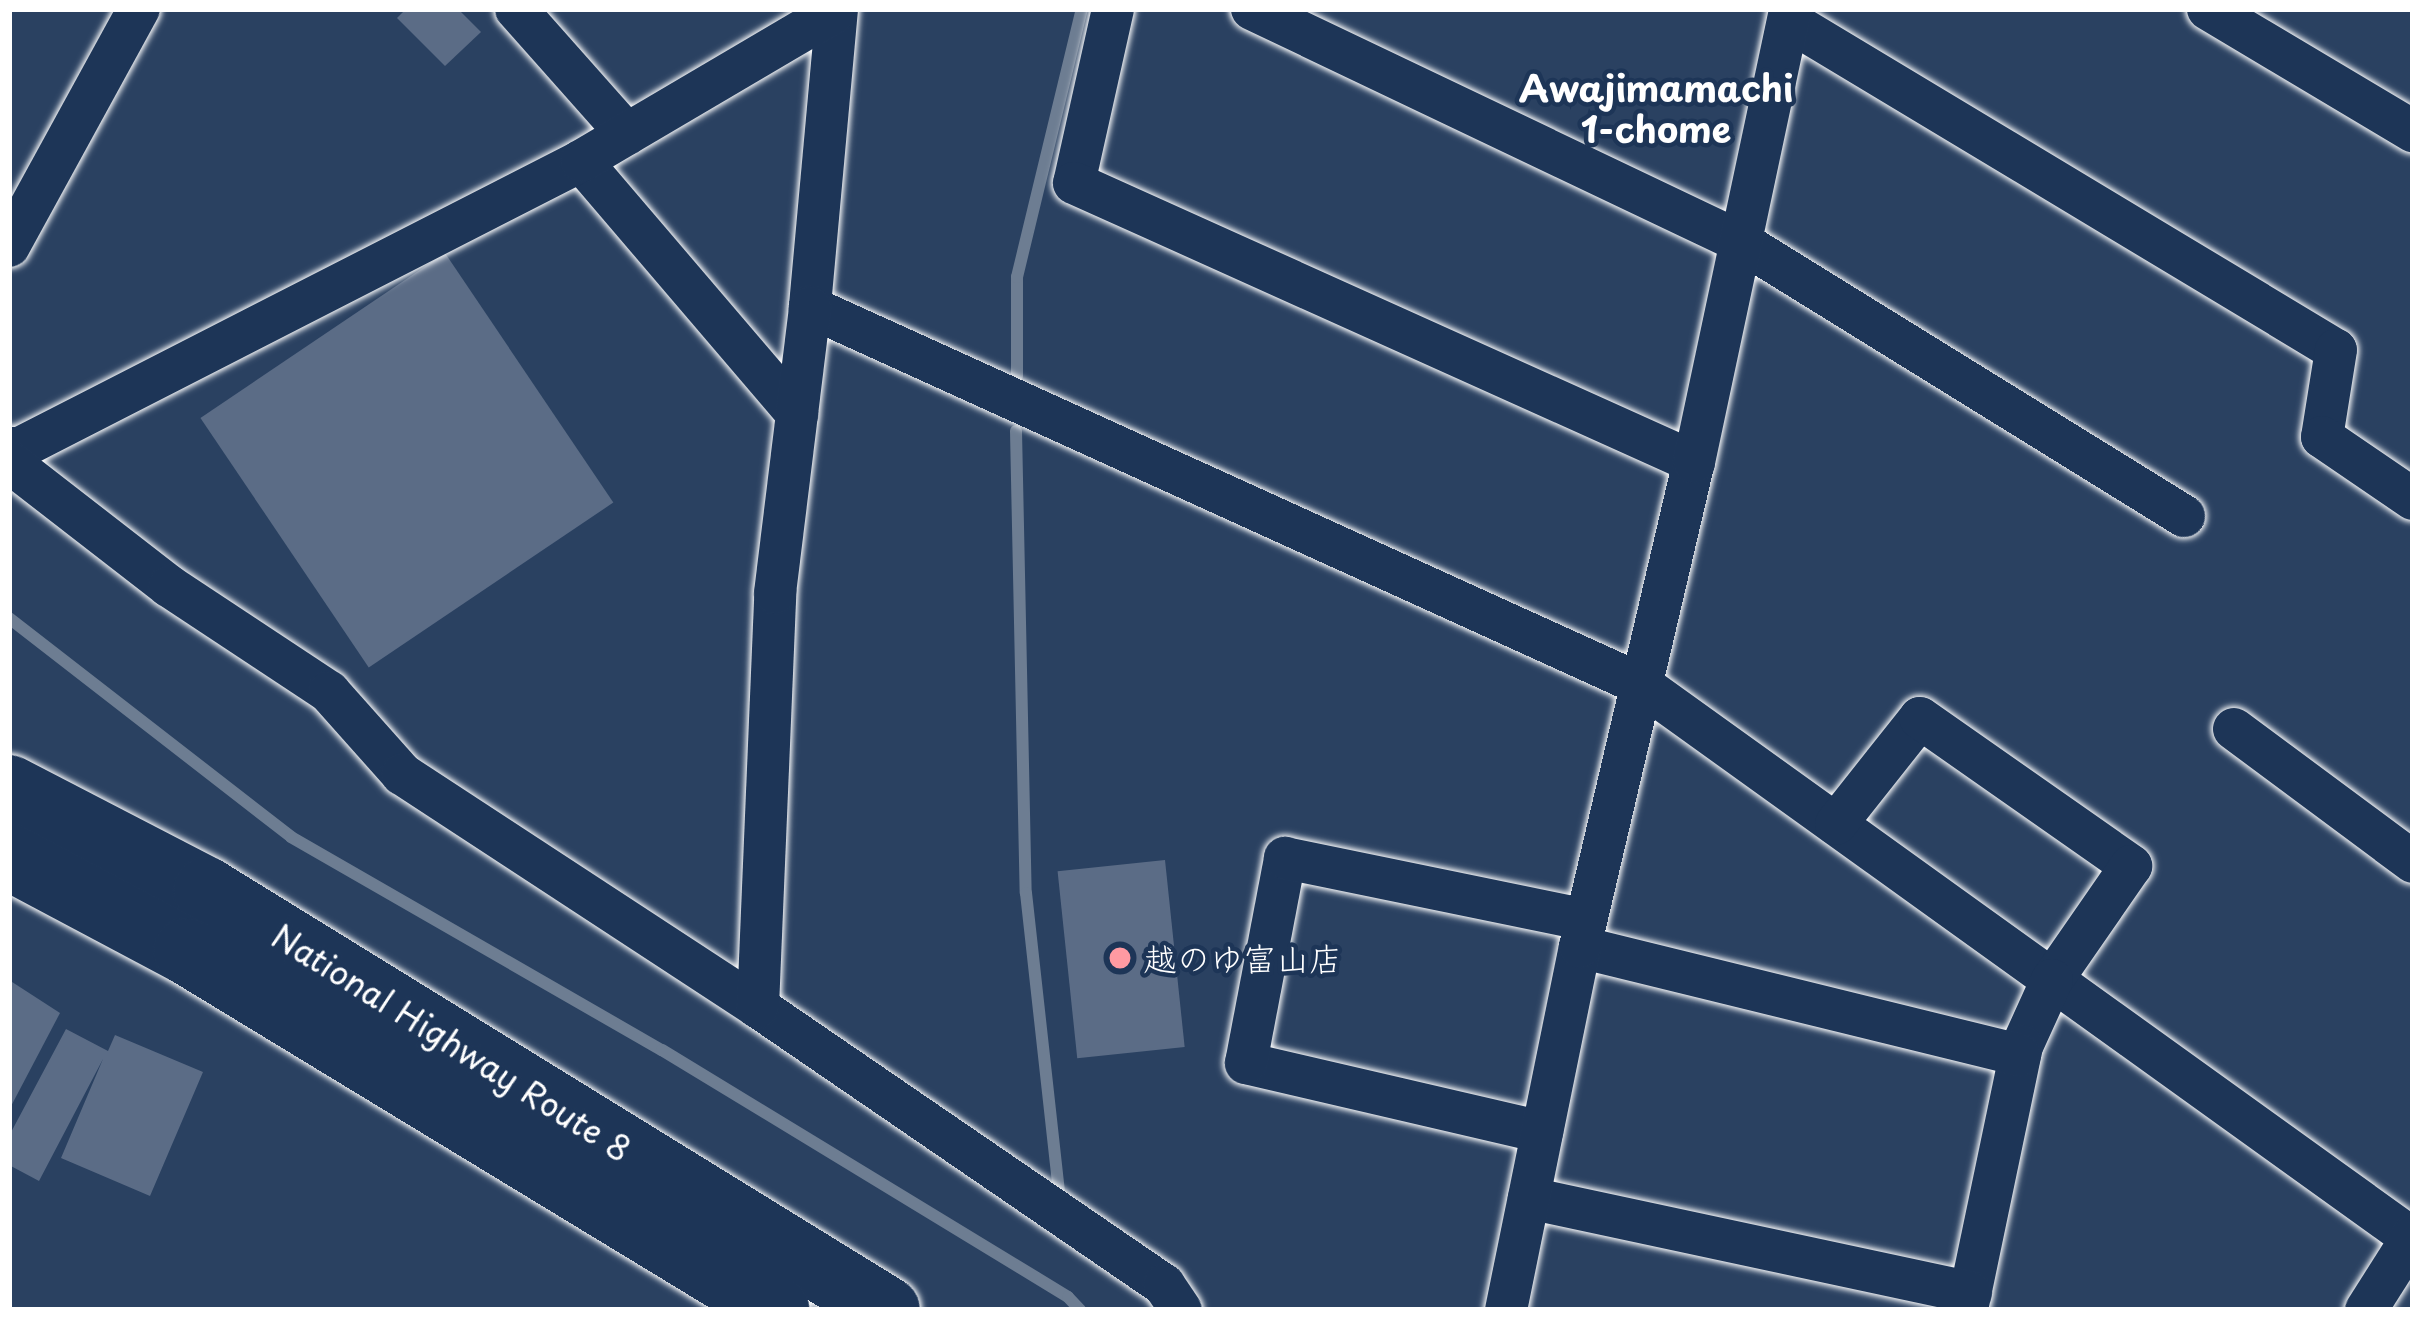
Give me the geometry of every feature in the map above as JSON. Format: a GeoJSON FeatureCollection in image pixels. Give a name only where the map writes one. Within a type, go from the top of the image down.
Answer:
{"type":"FeatureCollection","features":[{"type":"Feature","properties":{"kind":"highway","name":"National Highway Route 8"},"geometry":{"type":"LineString","coordinates":[[9,788],[206,890],[887,1310]]}},
{"type":"Feature","properties":{"kind":"highway","name":"National Highway Route 8"},"geometry":{"type":"LineString","coordinates":[[9,857],[186,950],[777,1310]]}},
{"type":"Feature","properties":{"kind":"street"},"geometry":{"type":"LineString","coordinates":[[9,246],[139,9]]}},
{"type":"Feature","properties":{"kind":"street"},"geometry":{"type":"LineString","coordinates":[[517,9],[627,134]]}},
{"type":"Feature","properties":{"kind":"street"},"geometry":{"type":"LineString","coordinates":[[1113,9],[1074,183],[1694,462]]}},
{"type":"Feature","properties":{"kind":"street"},"geometry":{"type":"LineString","coordinates":[[1252,9],[1741,242],[2184,516]]}},
{"type":"Feature","properties":{"kind":"street"},"geometry":{"type":"LineString","coordinates":[[2208,9],[2413,131]]}},
{"type":"Feature","properties":{"kind":"street"},"geometry":{"type":"LineString","coordinates":[[9,448],[20,448],[581,161],[836,10]]}},
{"type":"Feature","properties":{"kind":"street"},"geometry":{"type":"LineString","coordinates":[[758,1006],[775,593],[809,307],[836,10]]}},
{"type":"Feature","properties":{"kind":"street"},"geometry":{"type":"LineString","coordinates":[[1506,1310],[1583,933],[1694,462],[1790,15],[2336,350],[2322,436],[2413,499]]}},
{"type":"Feature","properties":{"kind":"street"},"geometry":{"type":"LineString","coordinates":[[581,161],[796,414]]}},
{"type":"Feature","properties":{"kind":"street"},"geometry":{"type":"LineString","coordinates":[[809,307],[1642,685],[2412,1238],[2366,1310]]}},
{"type":"Feature","properties":{"kind":"street"},"geometry":{"type":"LineString","coordinates":[[9,462],[170,586],[329,692],[402,773],[758,1006],[1164,1286],[1180,1310]]}},
{"type":"Feature","properties":{"kind":"street"},"geometry":{"type":"LineString","coordinates":[[1529,1198],[1969,1301],[2020,1054],[2052,980],[2131,866],[1920,718],[1836,824]]}},
{"type":"Feature","properties":{"kind":"street"},"geometry":{"type":"LineString","coordinates":[[2234,729],[2413,862]]}},
{"type":"Feature","properties":{"kind":"street"},"geometry":{"type":"LineString","coordinates":[[1543,1132],[1246,1063],[1286,858],[1583,933],[2020,1054]]}},
{"type":"Feature","properties":{"kind":"building"},"geometry":{"type":"Polygon","coordinates":[[[406,9],[458,9],[481,32],[445,66],[397,18],[406,9]]]}},
{"type":"Feature","properties":{"kind":"building"},"geometry":{"type":"Polygon","coordinates":[[[445,253],[613,503],[369,668],[200,418],[445,253]]]}},
{"type":"Feature","properties":{"kind":"building","name":"越のゆ富山店"},"geometry":{"type":"Polygon","coordinates":[[[1165,860],[1185,1047],[1077,1058],[1058,871],[1165,860]]]}},
{"type":"Feature","properties":{"kind":"building"},"geometry":{"type":"Polygon","coordinates":[[[9,980],[60,1013],[9,1110],[9,980]]]}},
{"type":"Feature","properties":{"kind":"building"},"geometry":{"type":"Polygon","coordinates":[[[66,1029],[108,1051],[115,1035],[203,1072],[150,1196],[61,1158],[103,1059],[39,1181],[9,1165],[9,1136],[66,1029]]]}},
{"type":"Feature","properties":{"kind":"waterway"},"geometry":{"type":"LineString","coordinates":[[1017,376],[1017,277],[1082,9]]}},
{"type":"Feature","properties":{"kind":"waterway"},"geometry":{"type":"LineString","coordinates":[[1016,431],[1026,893],[1059,1190]]}},
{"type":"Feature","properties":{"kind":"waterway"},"geometry":{"type":"LineString","coordinates":[[9,618],[291,837],[662,1050],[1068,1297],[1080,1310]]}},
{"type":"Feature","properties":{"kind":"place","name":"越のゆ富山店"},"geometry":{"type":"Point","coordinates":[1120,958]}},
{"type":"Feature","properties":{"kind":"district","name":"Awajimamachi 1-chome"},"geometry":{"type":"Point","coordinates":[1656,108]}}]}
